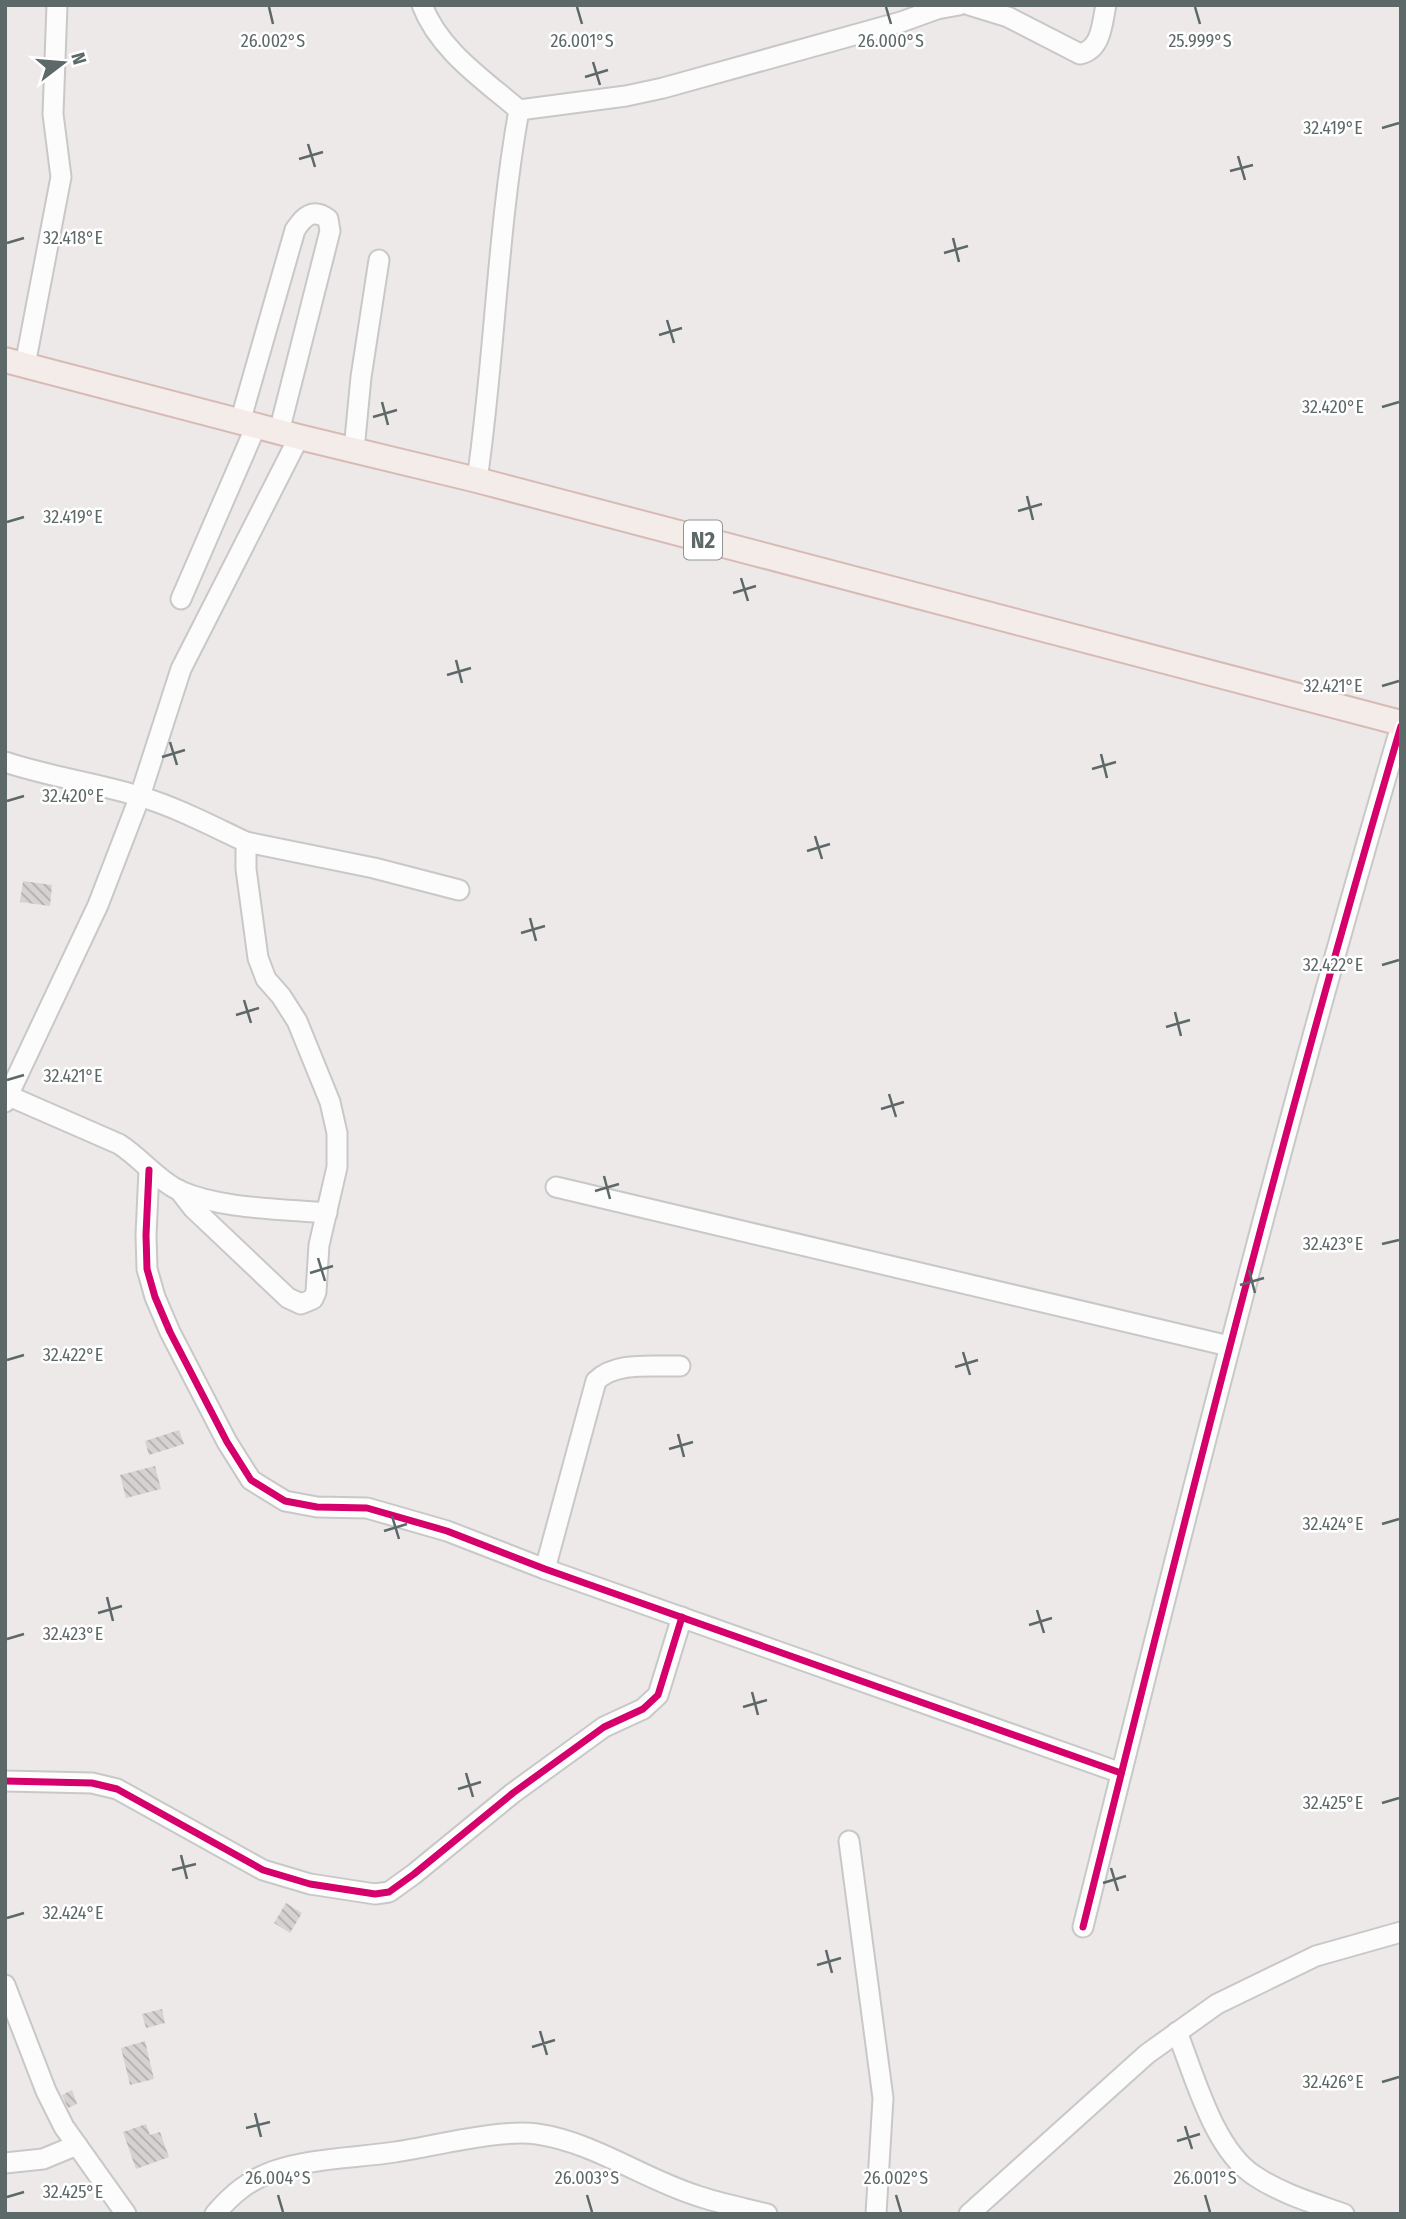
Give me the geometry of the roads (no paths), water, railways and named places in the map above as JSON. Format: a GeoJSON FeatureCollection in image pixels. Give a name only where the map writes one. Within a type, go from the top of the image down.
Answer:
{"type":"FeatureCollection","features":[{"type":"Feature","properties":{"kind":"main road","name":"N2"},"geometry":{"type":"LineString","coordinates":[[15,362],[477,480],[1401,724]]}},
{"type":"Feature","properties":{"kind":"street"},"geometry":{"type":"LineString","coordinates":[[15,362],[61,177],[53,114],[57,5]]}},
{"type":"Feature","properties":{"kind":"street"},"geometry":{"type":"LineString","coordinates":[[422,5],[441,40],[519,110],[626,96],[663,88],[959,5]]}},
{"type":"Feature","properties":{"kind":"street"},"geometry":{"type":"LineString","coordinates":[[969,5],[1008,17],[1080,54],[1087,53],[1097,42],[1106,5]]}},
{"type":"Feature","properties":{"kind":"street"},"geometry":{"type":"LineString","coordinates":[[477,480],[485,426],[510,160],[519,110]]}},
{"type":"Feature","properties":{"kind":"street"},"geometry":{"type":"LineString","coordinates":[[181,598],[269,429],[295,230],[303,218],[311,213],[320,213],[328,219],[330,231],[269,429],[181,669],[140,796],[98,905],[6,1098],[119,1144],[149,1170],[179,1190],[203,1198],[241,1205],[327,1213]]}},
{"type":"Feature","properties":{"kind":"street"},"geometry":{"type":"LineString","coordinates":[[354,450],[361,377],[379,260]]}},
{"type":"Feature","properties":{"kind":"street"},"geometry":{"type":"LineString","coordinates":[[1083,1927],[1230,1346],[1329,977],[1401,724]]}},
{"type":"Feature","properties":{"kind":"street"},"geometry":{"type":"LineString","coordinates":[[5,762],[37,773],[140,796],[180,811],[246,842],[374,868],[459,890]]}},
{"type":"Feature","properties":{"kind":"street"},"geometry":{"type":"LineString","coordinates":[[179,1190],[193,1208],[288,1298],[301,1304],[313,1299],[316,1292],[319,1245],[337,1167],[337,1133],[330,1102],[297,1021],[266,979],[258,957],[246,869],[246,842]]}},
{"type":"Feature","properties":{"kind":"street"},"geometry":{"type":"LineString","coordinates":[[149,1170],[147,1269],[155,1297],[170,1332],[227,1442],[251,1480],[285,1501],[317,1507],[368,1508],[447,1531],[545,1569],[1121,1773]]}},
{"type":"Feature","properties":{"kind":"street"},"geometry":{"type":"LineString","coordinates":[[556,1187],[1230,1346]]}},
{"type":"Feature","properties":{"kind":"street"},"geometry":{"type":"LineString","coordinates":[[545,1569],[596,1381],[616,1368],[680,1366]]}},
{"type":"Feature","properties":{"kind":"street"},"geometry":{"type":"LineString","coordinates":[[6,1782],[92,1783],[117,1789],[263,1870],[310,1884],[361,1893],[375,1895],[389,1892],[513,1793],[604,1727],[650,1703],[658,1695],[682,1617]]}},
{"type":"Feature","properties":{"kind":"street"},"geometry":{"type":"LineString","coordinates":[[849,1841],[883,2098],[876,2214]]}},
{"type":"Feature","properties":{"kind":"street"},"geometry":{"type":"LineString","coordinates":[[969,2214],[1147,2054],[1217,2004],[1316,1956],[1401,1932]]}},
{"type":"Feature","properties":{"kind":"street"},"geometry":{"type":"LineString","coordinates":[[5,1985],[46,2091],[64,2127],[126,2214]]}},
{"type":"Feature","properties":{"kind":"street"},"geometry":{"type":"LineString","coordinates":[[1177,2032],[1220,2139],[1231,2155],[1253,2175],[1287,2194],[1344,2214]]}},
{"type":"Feature","properties":{"kind":"street"},"geometry":{"type":"LineString","coordinates":[[215,2214],[249,2182],[276,2170],[511,2133],[537,2134],[578,2145],[695,2195],[767,2214]]}},
{"type":"Feature","properties":{"kind":"street"},"geometry":{"type":"LineString","coordinates":[[5,2163],[43,2159],[77,2145]]}}]}
